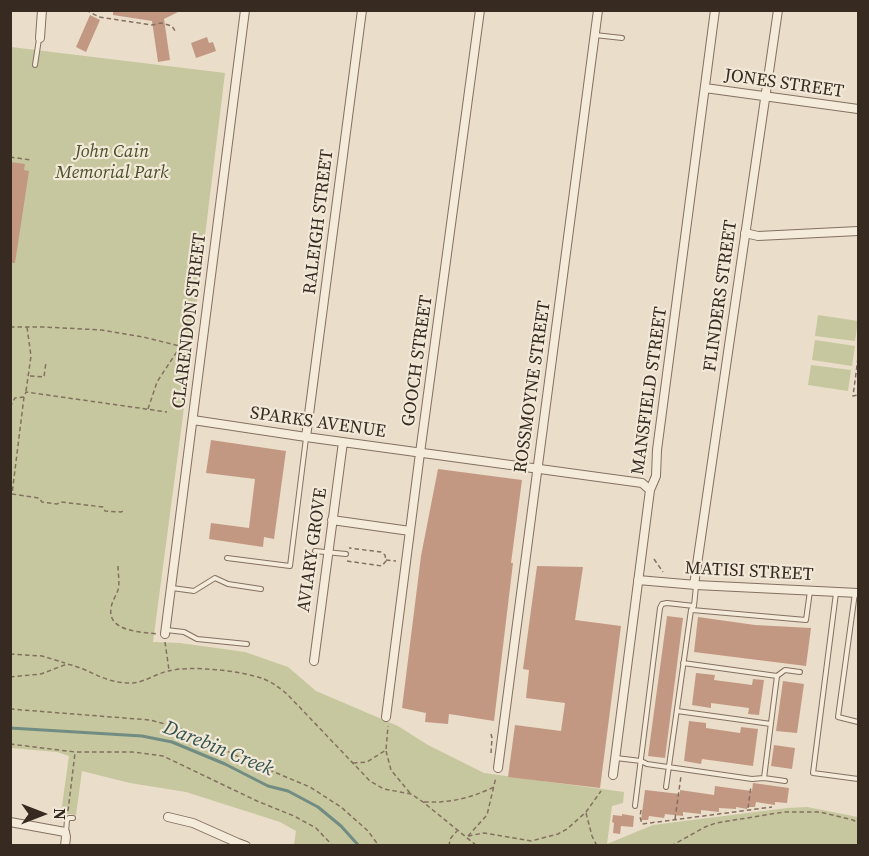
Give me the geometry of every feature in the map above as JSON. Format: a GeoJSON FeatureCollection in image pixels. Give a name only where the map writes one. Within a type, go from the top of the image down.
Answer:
{"type":"FeatureCollection","features":[{"type":"Feature","properties":{"kind":"street"},"geometry":{"type":"LineString","coordinates":[[39,38],[42,10]]}},
{"type":"Feature","properties":{"kind":"street","name":"CLARENDON STREET"},"geometry":{"type":"LineString","coordinates":[[165,632],[245,10]]}},
{"type":"Feature","properties":{"kind":"street","name":"RALEIGH STREET"},"geometry":{"type":"LineString","coordinates":[[306,437],[362,10]]}},
{"type":"Feature","properties":{"kind":"street","name":"GOOCH STREET"},"geometry":{"type":"LineString","coordinates":[[386,717],[480,10]]}},
{"type":"Feature","properties":{"kind":"street","name":"ROSSMOYNE STREET"},"geometry":{"type":"LineString","coordinates":[[498,768],[598,10]]}},
{"type":"Feature","properties":{"kind":"street","name":"MANSFIELD STREET"},"geometry":{"type":"LineString","coordinates":[[613,775],[650,490],[656,476],[657,450],[715,10]]}},
{"type":"Feature","properties":{"kind":"street","name":"FLINDERS STREET"},"geometry":{"type":"LineString","coordinates":[[695,585],[778,10]]}},
{"type":"Feature","properties":{"kind":"street","name":"JONES STREET"},"geometry":{"type":"LineString","coordinates":[[705,88],[858,109]]}},
{"type":"Feature","properties":{"kind":"street"},"geometry":{"type":"LineString","coordinates":[[745,233],[758,236],[858,231]]}},
{"type":"Feature","properties":{"kind":"street","name":"SPARKS AVENUE"},"geometry":{"type":"LineString","coordinates":[[193,420],[642,483],[650,490]]}},
{"type":"Feature","properties":{"kind":"street","name":"AVIARY GROVE"},"geometry":{"type":"LineString","coordinates":[[314,661],[343,442]]}},
{"type":"Feature","properties":{"kind":"street"},"geometry":{"type":"LineString","coordinates":[[332,520],[410,531]]}},
{"type":"Feature","properties":{"kind":"street","name":"MATISI STREET"},"geometry":{"type":"LineString","coordinates":[[638,580],[857,593]]}},
{"type":"Feature","properties":{"kind":"street"},"geometry":{"type":"LineString","coordinates":[[168,817],[193,823],[246,846]]}},
{"type":"Feature","properties":{"kind":"street"},"geometry":{"type":"LineString","coordinates":[[10,822],[65,832],[65,846]]}},
{"type":"Feature","properties":{"kind":"lane"},"geometry":{"type":"LineString","coordinates":[[594,35],[622,38]]}},
{"type":"Feature","properties":{"kind":"lane"},"geometry":{"type":"LineString","coordinates":[[35,65],[39,38]]}},
{"type":"Feature","properties":{"kind":"lane"},"geometry":{"type":"LineString","coordinates":[[227,558],[290,566],[306,437]]}},
{"type":"Feature","properties":{"kind":"lane"},"geometry":{"type":"LineString","coordinates":[[315,550],[346,554]]}},
{"type":"Feature","properties":{"kind":"lane"},"geometry":{"type":"LineString","coordinates":[[171,588],[194,591],[214,578],[228,584],[261,589]]}},
{"type":"Feature","properties":{"kind":"lane"},"geometry":{"type":"LineString","coordinates":[[666,787],[695,585]]}},
{"type":"Feature","properties":{"kind":"lane"},"geometry":{"type":"LineString","coordinates":[[636,806],[662,604],[806,620],[810,591]]}},
{"type":"Feature","properties":{"kind":"lane"},"geometry":{"type":"LineString","coordinates":[[836,592],[813,773],[858,779]]}},
{"type":"Feature","properties":{"kind":"lane"},"geometry":{"type":"LineString","coordinates":[[857,593],[838,717],[858,722]]}},
{"type":"Feature","properties":{"kind":"lane"},"geometry":{"type":"LineString","coordinates":[[165,632],[183,632],[197,639],[247,645]]}},
{"type":"Feature","properties":{"kind":"lane"},"geometry":{"type":"LineString","coordinates":[[683,663],[777,676],[785,670],[800,672]]}},
{"type":"Feature","properties":{"kind":"lane"},"geometry":{"type":"LineString","coordinates":[[764,778],[777,676]]}},
{"type":"Feature","properties":{"kind":"lane"},"geometry":{"type":"LineString","coordinates":[[677,711],[771,724]]}},
{"type":"Feature","properties":{"kind":"lane"},"geometry":{"type":"LineString","coordinates":[[615,758],[752,779],[785,781]]}},
{"type":"Feature","properties":{"kind":"lane"},"geometry":{"type":"LineString","coordinates":[[65,832],[67,820],[73,818]]}},
{"type":"Feature","properties":{"kind":"path"},"geometry":{"type":"LineString","coordinates":[[86,10],[99,17],[152,25],[161,23],[172,26],[175,31]]}},
{"type":"Feature","properties":{"kind":"path"},"geometry":{"type":"LineString","coordinates":[[10,157],[31,160]]}},
{"type":"Feature","properties":{"kind":"path"},"geometry":{"type":"LineString","coordinates":[[10,327],[102,330],[143,337],[201,353]]}},
{"type":"Feature","properties":{"kind":"path"},"geometry":{"type":"LineString","coordinates":[[27,327],[31,356],[12,494],[39,498],[42,502],[103,507],[105,511],[125,510]]}},
{"type":"Feature","properties":{"kind":"path"},"geometry":{"type":"LineString","coordinates":[[147,410],[158,382],[180,346]]}},
{"type":"Feature","properties":{"kind":"path"},"geometry":{"type":"LineString","coordinates":[[858,358],[853,396],[858,395]]}},
{"type":"Feature","properties":{"kind":"path"},"geometry":{"type":"LineString","coordinates":[[28,376],[44,377],[45,362]]}},
{"type":"Feature","properties":{"kind":"path"},"geometry":{"type":"LineString","coordinates":[[26,392],[166,412]]}},
{"type":"Feature","properties":{"kind":"path"},"geometry":{"type":"LineString","coordinates":[[10,411],[15,398],[24,397]]}},
{"type":"Feature","properties":{"kind":"path"},"geometry":{"type":"LineString","coordinates":[[346,561],[382,566],[386,560],[385,555],[381,552],[348,548]]}},
{"type":"Feature","properties":{"kind":"path"},"geometry":{"type":"LineString","coordinates":[[654,559],[663,572]]}},
{"type":"Feature","properties":{"kind":"path"},"geometry":{"type":"LineString","coordinates":[[386,560],[396,561]]}},
{"type":"Feature","properties":{"kind":"path"},"geometry":{"type":"LineString","coordinates":[[118,566],[118,591],[110,610],[111,616],[122,628],[165,632],[169,670]]}},
{"type":"Feature","properties":{"kind":"path"},"geometry":{"type":"LineString","coordinates":[[10,654],[42,656],[60,660],[116,682],[135,683],[169,670],[193,669],[246,674],[265,680],[287,694],[370,781],[384,789],[411,794]]}},
{"type":"Feature","properties":{"kind":"path"},"geometry":{"type":"LineString","coordinates":[[10,677],[51,672],[67,664]]}},
{"type":"Feature","properties":{"kind":"path"},"geometry":{"type":"LineString","coordinates":[[10,709],[150,720],[180,728],[243,759],[310,787],[340,807],[368,831],[379,846]]}},
{"type":"Feature","properties":{"kind":"path"},"geometry":{"type":"LineString","coordinates":[[386,717],[388,723],[386,750],[391,770],[411,794],[477,846]]}},
{"type":"Feature","properties":{"kind":"path"},"geometry":{"type":"LineString","coordinates":[[10,744],[75,752],[133,752],[163,756],[294,816],[315,828],[333,846]]}},
{"type":"Feature","properties":{"kind":"path"},"geometry":{"type":"LineString","coordinates":[[352,763],[367,762],[386,750]]}},
{"type":"Feature","properties":{"kind":"path"},"geometry":{"type":"LineString","coordinates":[[67,820],[75,752]]}},
{"type":"Feature","properties":{"kind":"path"},"geometry":{"type":"LineString","coordinates":[[467,836],[487,815],[498,768]]}},
{"type":"Feature","properties":{"kind":"path"},"geometry":{"type":"LineString","coordinates":[[675,819],[682,769]]}},
{"type":"Feature","properties":{"kind":"path"},"geometry":{"type":"LineString","coordinates":[[748,810],[752,779]]}},
{"type":"Feature","properties":{"kind":"path"},"geometry":{"type":"LineString","coordinates":[[423,802],[441,803],[462,800],[494,786]]}},
{"type":"Feature","properties":{"kind":"path"},"geometry":{"type":"LineString","coordinates":[[467,836],[484,832],[531,841],[558,834],[567,829],[585,812],[601,791]]}},
{"type":"Feature","properties":{"kind":"path"},"geometry":{"type":"LineString","coordinates":[[641,809],[642,824],[772,807]]}},
{"type":"Feature","properties":{"kind":"path"},"geometry":{"type":"LineString","coordinates":[[585,812],[597,846]]}},
{"type":"Feature","properties":{"kind":"path"},"geometry":{"type":"LineString","coordinates":[[671,846],[705,826],[784,812],[820,812],[858,823]]}},
{"type":"Feature","properties":{"kind":"path"},"geometry":{"type":"LineString","coordinates":[[449,846],[450,839],[458,830]]}},
{"type":"Feature","properties":{"kind":"green space","name":"John Cain Memorial Park"},"geometry":{"type":"Polygon","coordinates":[[[11,47],[225,73],[153,642],[180,643],[245,652],[288,667],[316,691],[398,726],[428,745],[484,773],[624,792],[623,803],[612,806],[607,844],[653,825],[807,807],[858,817],[858,845],[294,845],[296,831],[280,822],[186,792],[130,783],[82,771],[76,815],[61,813],[69,756],[57,752],[11,748],[11,47]]]}},
{"type":"Feature","properties":{"kind":"green space"},"geometry":{"type":"Polygon","coordinates":[[[818,315],[858,321],[855,341],[815,336],[818,315]]]}},
{"type":"Feature","properties":{"kind":"green space"},"geometry":{"type":"Polygon","coordinates":[[[815,340],[855,346],[852,366],[812,360],[815,340]]]}},
{"type":"Feature","properties":{"kind":"green space"},"geometry":{"type":"Polygon","coordinates":[[[811,365],[851,370],[848,391],[808,385],[811,365]]]}},
{"type":"Feature","properties":{"kind":"building"},"geometry":{"type":"Polygon","coordinates":[[[113,10],[182,10],[164,19],[170,60],[158,62],[152,21],[113,15],[113,10]]]}},
{"type":"Feature","properties":{"kind":"building"},"geometry":{"type":"Polygon","coordinates":[[[90,15],[100,20],[86,52],[76,47],[90,15]]]}},
{"type":"Feature","properties":{"kind":"building"},"geometry":{"type":"Polygon","coordinates":[[[207,37],[209,43],[213,42],[216,51],[196,58],[191,43],[207,37]]]}},
{"type":"Feature","properties":{"kind":"building"},"geometry":{"type":"Polygon","coordinates":[[[10,162],[25,164],[24,170],[29,171],[15,263],[10,263],[10,162]]]}},
{"type":"Feature","properties":{"kind":"building"},"geometry":{"type":"Polygon","coordinates":[[[211,440],[286,451],[274,539],[264,537],[263,547],[209,539],[211,523],[249,528],[255,479],[206,473],[211,440]]]}},
{"type":"Feature","properties":{"kind":"building"},"geometry":{"type":"Polygon","coordinates":[[[438,469],[522,480],[494,721],[449,714],[448,724],[425,722],[426,713],[402,708],[421,556],[438,469]]]}},
{"type":"Feature","properties":{"kind":"building"},"geometry":{"type":"Polygon","coordinates":[[[537,566],[583,567],[575,620],[621,626],[600,788],[508,777],[515,725],[561,731],[565,703],[526,698],[529,670],[523,669],[537,566]]]}},
{"type":"Feature","properties":{"kind":"building"},"geometry":{"type":"Polygon","coordinates":[[[667,616],[683,618],[665,758],[648,756],[667,616]]]}},
{"type":"Feature","properties":{"kind":"building"},"geometry":{"type":"Polygon","coordinates":[[[698,617],[755,625],[811,628],[806,666],[694,652],[698,617]]]}},
{"type":"Feature","properties":{"kind":"building"},"geometry":{"type":"Polygon","coordinates":[[[696,673],[715,675],[714,680],[752,685],[753,679],[764,680],[759,715],[748,714],[749,708],[711,703],[711,708],[692,705],[696,673]]]}},
{"type":"Feature","properties":{"kind":"building"},"geometry":{"type":"Polygon","coordinates":[[[783,681],[804,684],[797,733],[776,731],[783,681]]]}},
{"type":"Feature","properties":{"kind":"building"},"geometry":{"type":"Polygon","coordinates":[[[689,721],[706,723],[706,728],[740,733],[741,727],[758,729],[753,766],[702,759],[701,764],[684,761],[689,721]]]}},
{"type":"Feature","properties":{"kind":"building"},"geometry":{"type":"Polygon","coordinates":[[[774,745],[795,748],[792,769],[771,766],[774,745]]]}},
{"type":"Feature","properties":{"kind":"building"},"geometry":{"type":"Polygon","coordinates":[[[753,783],[789,788],[787,803],[775,802],[775,805],[756,802],[755,807],[747,807],[747,809],[719,808],[719,812],[701,810],[701,814],[683,812],[683,816],[665,814],[664,818],[649,816],[648,820],[641,820],[645,790],[680,794],[680,790],[714,795],[715,786],[752,791],[753,783]]]}},
{"type":"Feature","properties":{"kind":"building"},"geometry":{"type":"Polygon","coordinates":[[[622,814],[634,816],[633,827],[621,826],[620,834],[613,833],[613,815],[622,816],[622,814]]]}},
{"type":"Feature","properties":{"kind":"waterway","name":"Darebin Creek"},"geometry":{"type":"LineString","coordinates":[[10,728],[142,736],[172,742],[225,764],[268,786],[288,791],[318,807],[341,826],[359,846]]}}]}
